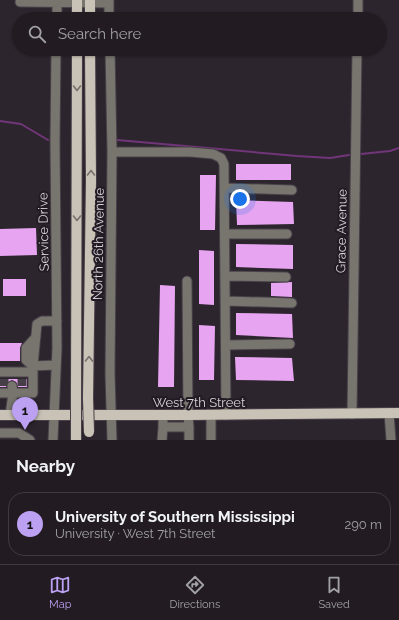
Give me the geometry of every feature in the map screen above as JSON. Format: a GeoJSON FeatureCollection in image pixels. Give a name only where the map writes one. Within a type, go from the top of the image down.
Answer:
{"type":"FeatureCollection","features":[{"type":"Feature","properties":{"kind":"main road"},"geometry":{"type":"LineString","coordinates":[[77,1],[77,12]]}},
{"type":"Feature","properties":{"kind":"main road"},"geometry":{"type":"LineString","coordinates":[[90,1],[90,12]]}},
{"type":"Feature","properties":{"kind":"main road"},"geometry":{"type":"LineString","coordinates":[[76,436],[77,56]]}},
{"type":"Feature","properties":{"kind":"main road"},"geometry":{"type":"LineString","coordinates":[[89,436],[88,398],[91,180],[90,56]]}},
{"type":"Feature","properties":{"kind":"main road","name":"West 7th Street"},"geometry":{"type":"LineString","coordinates":[[5,415],[394,413]]}},
{"type":"Feature","properties":{"kind":"street"},"geometry":{"type":"LineString","coordinates":[[358,0],[358,12]]}},
{"type":"Feature","properties":{"kind":"street"},"geometry":{"type":"LineString","coordinates":[[57,1],[57,12]]}},
{"type":"Feature","properties":{"kind":"street"},"geometry":{"type":"LineString","coordinates":[[20,2],[90,1],[99,3],[109,1],[110,12]]}},
{"type":"Feature","properties":{"kind":"street","name":"Service Drive"},"geometry":{"type":"LineString","coordinates":[[53,440],[57,321],[55,142],[56,56]]}},
{"type":"Feature","properties":{"kind":"street","name":"North 26th Avenue"},"geometry":{"type":"LineString","coordinates":[[110,56],[112,152],[110,374],[112,440]]}},
{"type":"Feature","properties":{"kind":"street","name":"Grace Avenue"},"geometry":{"type":"LineString","coordinates":[[352,414],[357,56]]}},
{"type":"Feature","properties":{"kind":"street"},"geometry":{"type":"LineString","coordinates":[[112,152],[190,152],[213,154],[221,158],[224,164],[226,415]]}},
{"type":"Feature","properties":{"kind":"street"},"geometry":{"type":"LineString","coordinates":[[225,188],[292,190]]}},
{"type":"Feature","properties":{"kind":"street"},"geometry":{"type":"LineString","coordinates":[[225,234],[287,234]]}},
{"type":"Feature","properties":{"kind":"street"},"geometry":{"type":"LineString","coordinates":[[226,276],[286,276]]}},
{"type":"Feature","properties":{"kind":"street"},"geometry":{"type":"LineString","coordinates":[[187,281],[189,440]]}},
{"type":"Feature","properties":{"kind":"street"},"geometry":{"type":"LineString","coordinates":[[226,302],[292,303]]}},
{"type":"Feature","properties":{"kind":"street"},"geometry":{"type":"LineString","coordinates":[[7,382],[22,382],[33,392],[33,369],[38,324],[42,321],[57,321]]}},
{"type":"Feature","properties":{"kind":"street"},"geometry":{"type":"LineString","coordinates":[[226,345],[290,344]]}},
{"type":"Feature","properties":{"kind":"street"},"geometry":{"type":"LineString","coordinates":[[7,382],[22,382],[33,369],[56,365]]}},
{"type":"Feature","properties":{"kind":"street"},"geometry":{"type":"LineString","coordinates":[[5,415],[7,382]]}},
{"type":"Feature","properties":{"kind":"street"},"geometry":{"type":"LineString","coordinates":[[391,440],[394,413]]}},
{"type":"Feature","properties":{"kind":"street"},"geometry":{"type":"LineString","coordinates":[[162,440],[163,415]]}},
{"type":"Feature","properties":{"kind":"street"},"geometry":{"type":"LineString","coordinates":[[211,415],[211,440]]}},
{"type":"Feature","properties":{"kind":"street"},"geometry":{"type":"LineString","coordinates":[[163,427],[189,427]]}},
{"type":"Feature","properties":{"kind":"street"},"geometry":{"type":"LineString","coordinates":[[0,433],[20,432],[30,440]]}},
{"type":"Feature","properties":{"kind":"building"},"geometry":{"type":"Polygon","coordinates":[[[236,164],[291,164],[291,180],[236,180],[236,164]]]}},
{"type":"Feature","properties":{"kind":"building"},"geometry":{"type":"Polygon","coordinates":[[[200,175],[216,175],[215,230],[200,230],[200,175]]]}},
{"type":"Feature","properties":{"kind":"building"},"geometry":{"type":"Polygon","coordinates":[[[236,200],[293,202],[294,224],[237,225],[236,200]]]}},
{"type":"Feature","properties":{"kind":"building"},"geometry":{"type":"Polygon","coordinates":[[[36,228],[37,255],[0,256],[0,229],[36,228]]]}},
{"type":"Feature","properties":{"kind":"building"},"geometry":{"type":"Polygon","coordinates":[[[236,244],[293,245],[293,269],[236,267],[236,244]]]}},
{"type":"Feature","properties":{"kind":"building"},"geometry":{"type":"Polygon","coordinates":[[[199,250],[214,251],[214,305],[199,304],[199,250]]]}},
{"type":"Feature","properties":{"kind":"building"},"geometry":{"type":"Polygon","coordinates":[[[3,279],[26,279],[26,296],[3,296],[3,279]]]}},
{"type":"Feature","properties":{"kind":"building"},"geometry":{"type":"Polygon","coordinates":[[[292,282],[292,297],[271,296],[271,283],[292,282]]]}},
{"type":"Feature","properties":{"kind":"building"},"geometry":{"type":"Polygon","coordinates":[[[160,285],[175,286],[174,387],[158,387],[160,285]]]}},
{"type":"Feature","properties":{"kind":"building"},"geometry":{"type":"Polygon","coordinates":[[[236,313],[292,314],[293,338],[236,335],[236,313]]]}},
{"type":"Feature","properties":{"kind":"building"},"geometry":{"type":"Polygon","coordinates":[[[199,325],[215,326],[214,380],[199,380],[199,325]]]}},
{"type":"Feature","properties":{"kind":"building"},"geometry":{"type":"Polygon","coordinates":[[[0,343],[22,343],[20,348],[20,361],[0,361],[0,343]]]}},
{"type":"Feature","properties":{"kind":"building"},"geometry":{"type":"Polygon","coordinates":[[[235,357],[292,358],[294,381],[236,380],[235,357]]]}},
{"type":"Feature","properties":{"kind":"building"},"geometry":{"type":"Polygon","coordinates":[[[0,379],[27,379],[27,387],[18,387],[16,382],[12,380],[8,382],[6,387],[0,387],[0,379]]]}},
{"type":"Feature","properties":{"kind":"waterway"},"geometry":{"type":"LineString","coordinates":[[0,121],[21,124],[48,140]]}},
{"type":"Feature","properties":{"kind":"waterway"},"geometry":{"type":"LineString","coordinates":[[117,140],[297,156],[330,158],[349,155]]}},
{"type":"Feature","properties":{"kind":"waterway"},"geometry":{"type":"LineString","coordinates":[[361,154],[390,151],[399,148]]}},
{"type":"Feature","properties":{"kind":"tunnel"},"geometry":{"type":"LineString","coordinates":[[4,379],[4,386]]}},
{"type":"Feature","properties":{"kind":"tunnel"},"geometry":{"type":"LineString","coordinates":[[22,379],[22,386]]}},
{"type":"Feature","properties":{"kind":"place","name":"University of Southern Mississippi"},"geometry":{"type":"Point","coordinates":[25,430]}}]}
